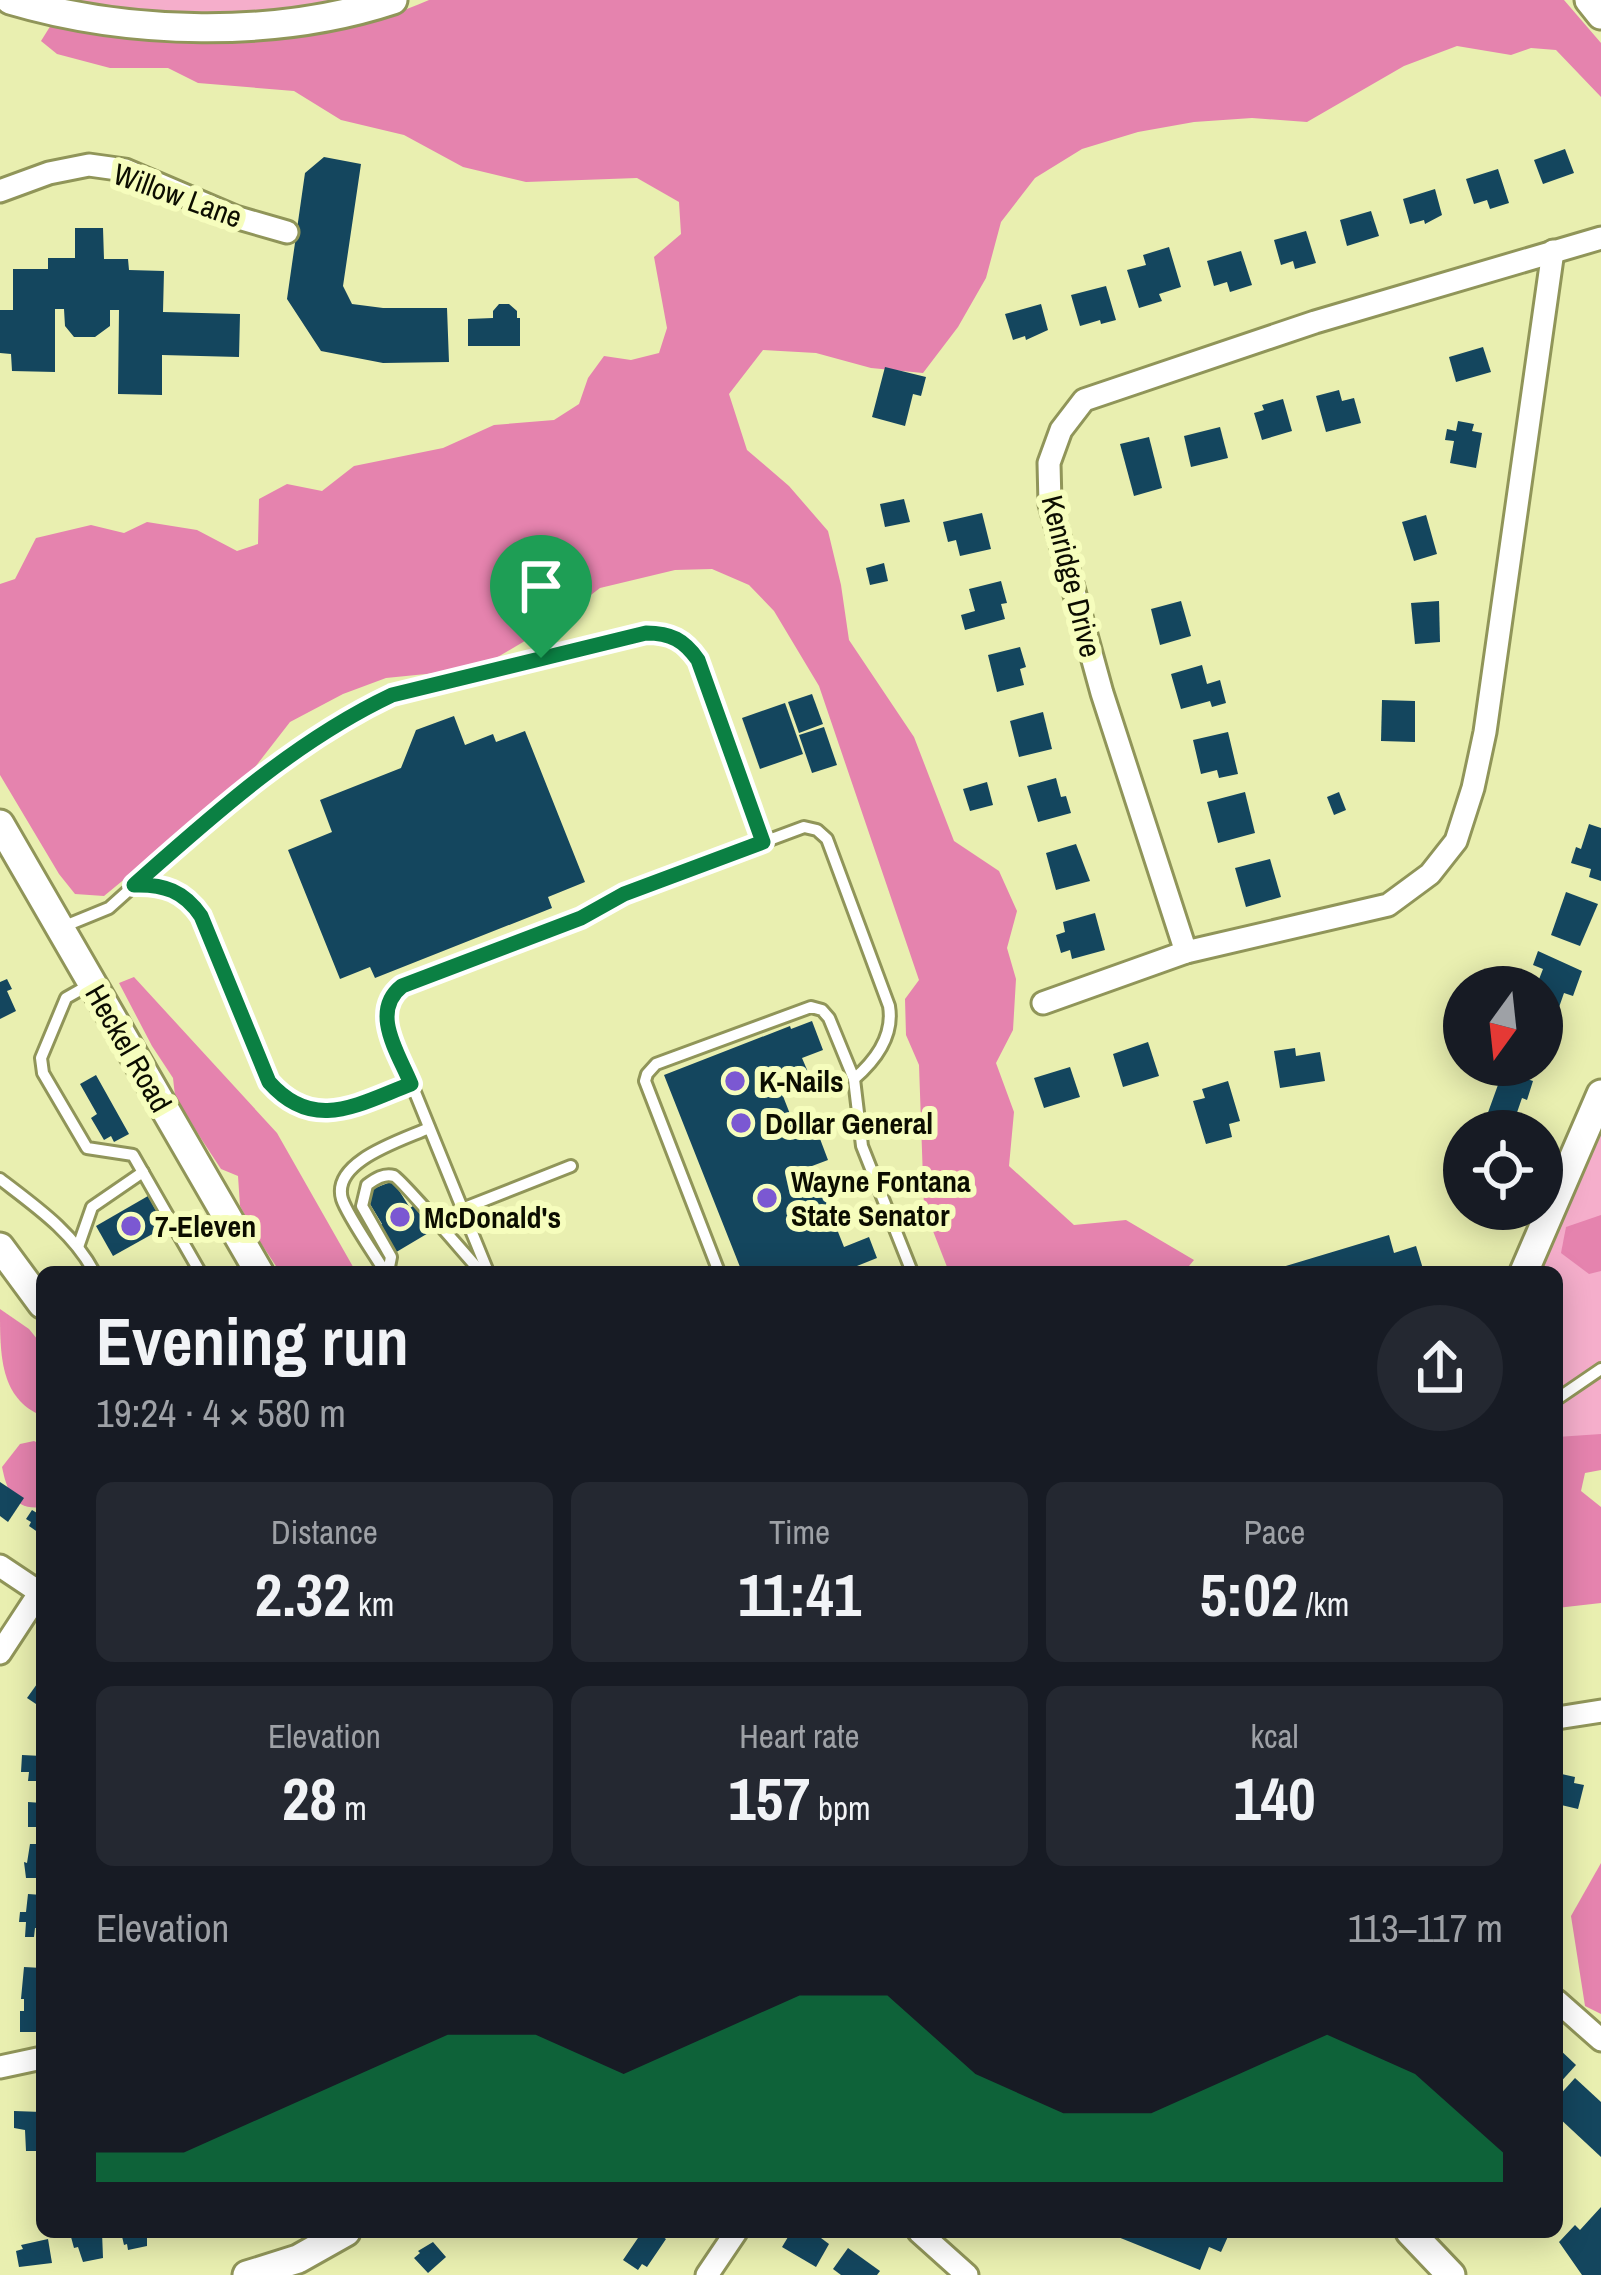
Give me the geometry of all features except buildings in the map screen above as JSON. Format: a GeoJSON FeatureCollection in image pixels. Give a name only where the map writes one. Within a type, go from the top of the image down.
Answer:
{"type":"FeatureCollection","features":[{"type":"Feature","properties":{"kind":"street"},"geometry":{"type":"LineString","coordinates":[[10,0],[121,24],[213,26],[288,23],[355,13],[393,0]]}},
{"type":"Feature","properties":{"kind":"street"},"geometry":{"type":"LineString","coordinates":[[1588,0],[1601,15]]}},
{"type":"Feature","properties":{"kind":"street","name":"Willow Lane"},"geometry":{"type":"LineString","coordinates":[[0,190],[49,172],[89,165],[124,170],[235,217],[287,232]]}},
{"type":"Feature","properties":{"kind":"street","name":"Kenridge Drive"},"geometry":{"type":"LineString","coordinates":[[1186,952],[1102,693],[1050,504],[1049,463],[1061,430],[1084,400],[1315,322],[1601,238]]}},
{"type":"Feature","properties":{"kind":"street"},"geometry":{"type":"LineString","coordinates":[[1043,1003],[1186,952],[1388,905],[1430,874],[1456,841],[1485,732],[1553,251]]}},
{"type":"Feature","properties":{"kind":"street","name":"Heckel Road"},"geometry":{"type":"LineString","coordinates":[[0,824],[256,1266]]}},
{"type":"Feature","properties":{"kind":"street"},"geometry":{"type":"LineString","coordinates":[[1527,1266],[1601,1094]]}},
{"type":"Feature","properties":{"kind":"street"},"geometry":{"type":"LineString","coordinates":[[0,1247],[36,1296]]}},
{"type":"Feature","properties":{"kind":"street"},"geometry":{"type":"LineString","coordinates":[[0,1566],[36,1590]]}},
{"type":"Feature","properties":{"kind":"street"},"geometry":{"type":"LineString","coordinates":[[0,1653],[36,1600]]}},
{"type":"Feature","properties":{"kind":"street"},"geometry":{"type":"LineString","coordinates":[[1563,1717],[1601,1711]]}},
{"type":"Feature","properties":{"kind":"street"},"geometry":{"type":"LineString","coordinates":[[1563,2006],[1601,2040]]}},
{"type":"Feature","properties":{"kind":"street"},"geometry":{"type":"LineString","coordinates":[[0,2067],[36,2059]]}},
{"type":"Feature","properties":{"kind":"street"},"geometry":{"type":"LineString","coordinates":[[247,2275],[298,2259],[335,2238]]}},
{"type":"Feature","properties":{"kind":"street"},"geometry":{"type":"LineString","coordinates":[[707,2275],[732,2238]]}},
{"type":"Feature","properties":{"kind":"street"},"geometry":{"type":"LineString","coordinates":[[926,2238],[967,2275]]}},
{"type":"Feature","properties":{"kind":"street"},"geometry":{"type":"LineString","coordinates":[[1416,2238],[1450,2275]]}},
{"type":"Feature","properties":{"kind":"lane"},"geometry":{"type":"LineString","coordinates":[[61,928],[109,908],[272,769],[356,712],[392,695],[646,633],[665,633],[686,643],[698,660],[763,842]]}},
{"type":"Feature","properties":{"kind":"lane"},"geometry":{"type":"LineString","coordinates":[[482,1266],[386,1022],[388,1001],[402,986],[581,918],[624,894],[804,827],[827,839],[889,1006],[890,1031],[854,1079]]}},
{"type":"Feature","properties":{"kind":"lane"},"geometry":{"type":"LineString","coordinates":[[134,885],[156,884],[177,892],[201,916],[269,1082],[281,1096],[296,1106],[326,1112],[411,1084]]}},
{"type":"Feature","properties":{"kind":"lane"},"geometry":{"type":"LineString","coordinates":[[92,983],[66,998],[45,1043],[43,1073],[87,1148],[133,1155],[197,1266]]}},
{"type":"Feature","properties":{"kind":"lane"},"geometry":{"type":"LineString","coordinates":[[717,1266],[645,1081],[647,1074],[656,1064],[811,1007],[829,1018],[854,1079],[862,1147],[910,1266]]}},
{"type":"Feature","properties":{"kind":"lane"},"geometry":{"type":"LineString","coordinates":[[382,1266],[341,1197],[343,1178],[355,1162],[429,1128]]}},
{"type":"Feature","properties":{"kind":"lane"},"geometry":{"type":"LineString","coordinates":[[462,1209],[571,1166]]}},
{"type":"Feature","properties":{"kind":"lane"},"geometry":{"type":"LineString","coordinates":[[78,1247],[92,1207],[142,1172]]}},
{"type":"Feature","properties":{"kind":"lane"},"geometry":{"type":"LineString","coordinates":[[388,1266],[391,1257],[362,1206],[367,1185],[386,1175],[404,1183],[478,1266]]}},
{"type":"Feature","properties":{"kind":"lane"},"geometry":{"type":"LineString","coordinates":[[0,1179],[50,1217],[90,1266]]}},
{"type":"Feature","properties":{"kind":"lane"},"geometry":{"type":"LineString","coordinates":[[1563,1395],[1601,1369]]}},
{"type":"Feature","properties":{"kind":"shaded area"},"geometry":{"type":"Polygon","coordinates":[[[54,0],[362,0],[282,15],[111,12],[54,0]]]}},
{"type":"Feature","properties":{"kind":"shaded area"},"geometry":{"type":"Polygon","coordinates":[[[429,0],[1564,0],[1601,43],[1601,97],[1556,50],[1531,48],[1511,55],[1457,46],[1404,66],[1307,122],[1252,118],[1194,122],[1082,149],[1035,178],[1001,222],[986,278],[958,327],[923,373],[871,368],[816,353],[763,350],[729,394],[747,450],[789,486],[828,531],[849,640],[914,737],[954,841],[999,871],[1017,911],[1007,948],[1016,979],[1013,1030],[996,1063],[1014,1112],[1009,1166],[1074,1225],[1126,1220],[1194,1260],[1189,1266],[947,1266],[924,1208],[919,1065],[906,1035],[905,999],[919,980],[819,686],[774,611],[749,585],[712,569],[675,570],[600,588],[550,626],[496,658],[436,673],[386,678],[343,694],[290,722],[245,780],[104,896],[75,894],[59,874],[0,775],[0,584],[15,579],[36,538],[91,525],[124,533],[147,522],[197,530],[237,551],[258,544],[259,499],[287,484],[322,491],[354,466],[443,448],[494,425],[554,420],[579,404],[588,378],[604,356],[631,360],[659,353],[667,328],[654,257],[681,234],[679,202],[637,178],[526,182],[463,167],[404,135],[341,120],[294,91],[198,83],[168,68],[110,68],[57,54],[41,41],[51,25],[111,35],[238,39],[335,29],[429,0]]]}},
{"type":"Feature","properties":{"kind":"shaded area"},"geometry":{"type":"Polygon","coordinates":[[[134,977],[277,1133],[353,1266],[276,1266],[240,1206],[238,1176],[221,1169],[200,1137],[119,983],[134,977]]]}},
{"type":"Feature","properties":{"kind":"shaded area"},"geometry":{"type":"Polygon","coordinates":[[[1601,1094],[1601,1450],[1563,1453],[1563,1266],[1527,1266],[1542,1230],[1563,1230],[1563,1182],[1601,1094]]]}},
{"type":"Feature","properties":{"kind":"shaded area"},"geometry":{"type":"Polygon","coordinates":[[[1601,1215],[1601,1271],[1589,1274],[1561,1253],[1566,1227],[1601,1215]]]}},
{"type":"Feature","properties":{"kind":"shaded area"},"geometry":{"type":"Polygon","coordinates":[[[0,1309],[36,1338],[36,1413],[10,1387],[2,1359],[0,1309]]]}},
{"type":"Feature","properties":{"kind":"shaded area"},"geometry":{"type":"Polygon","coordinates":[[[1601,1434],[1601,1470],[1585,1473],[1581,1491],[1601,1507],[1601,1603],[1563,1607],[1563,1437],[1601,1434]]]}},
{"type":"Feature","properties":{"kind":"shaded area"},"geometry":{"type":"Polygon","coordinates":[[[36,1442],[36,1507],[18,1502],[6,1484],[2,1467],[20,1444],[36,1442]]]}},
{"type":"Feature","properties":{"kind":"shaded area"},"geometry":{"type":"Polygon","coordinates":[[[1601,1863],[1601,2014],[1585,2006],[1571,1916],[1601,1863]]]}},
{"type":"Feature","properties":{"kind":"place","name":"K-Nails"},"geometry":{"type":"Point","coordinates":[735,1081]}},
{"type":"Feature","properties":{"kind":"place","name":"Dollar General"},"geometry":{"type":"Point","coordinates":[741,1123]}},
{"type":"Feature","properties":{"kind":"place","name":"Wayne Fontana State Senator"},"geometry":{"type":"Point","coordinates":[767,1198]}},
{"type":"Feature","properties":{"kind":"place","name":"McDonald's"},"geometry":{"type":"Point","coordinates":[400,1217]}},
{"type":"Feature","properties":{"kind":"place","name":"7-Eleven"},"geometry":{"type":"Point","coordinates":[131,1226]}},
{"type":"Feature","properties":{"kind":"route"},"geometry":{"type":"LineString","coordinates":[[646,633],[665,633],[686,643],[698,660],[763,842],[402,986],[388,1001],[386,1022],[411,1084],[341,1110],[296,1106],[269,1082],[201,916],[191,902],[156,884],[134,885],[272,769],[356,712],[392,695],[541,658],[646,633]]}}]}
